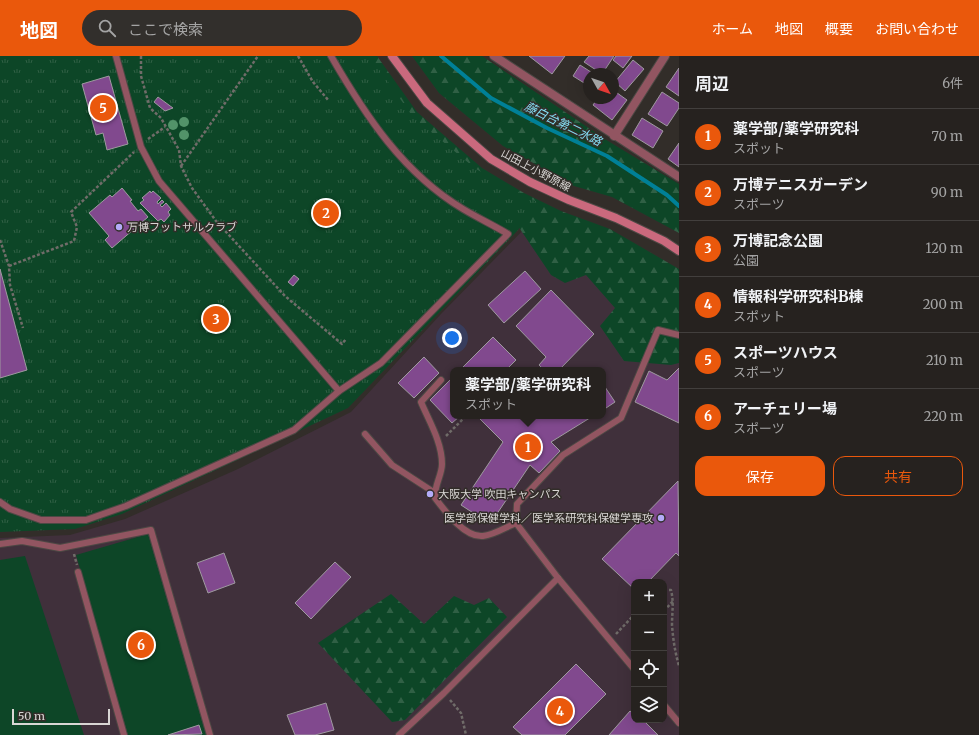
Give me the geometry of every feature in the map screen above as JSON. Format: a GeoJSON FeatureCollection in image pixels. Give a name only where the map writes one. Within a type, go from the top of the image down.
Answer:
{"type":"FeatureCollection","features":[{"type":"Feature","properties":{"kind":"main road","name":"山田上小野原線"},"geometry":{"type":"LineString","coordinates":[[392,56],[427,103],[490,159],[530,182],[569,200],[616,218],[664,241],[679,251]]}},
{"type":"Feature","properties":{"kind":"street"},"geometry":{"type":"LineString","coordinates":[[494,56],[614,136],[679,177]]}},
{"type":"Feature","properties":{"kind":"street"},"geometry":{"type":"LineString","coordinates":[[614,136],[665,56]]}},
{"type":"Feature","properties":{"kind":"lane"},"geometry":{"type":"LineString","coordinates":[[116,56],[141,147],[159,180],[339,391]]}},
{"type":"Feature","properties":{"kind":"lane"},"geometry":{"type":"LineString","coordinates":[[0,502],[10,509],[41,520],[86,520],[126,506],[294,430],[339,391],[381,363],[508,234],[456,204],[425,181],[393,150],[359,104],[331,56]]}},
{"type":"Feature","properties":{"kind":"lane"},"geometry":{"type":"LineString","coordinates":[[631,665],[558,578],[516,523],[517,504],[563,454],[621,418],[658,330],[679,335]]}},
{"type":"Feature","properties":{"kind":"lane"},"geometry":{"type":"LineString","coordinates":[[442,380],[421,402],[439,444],[442,465],[435,498],[464,528],[474,535],[489,534],[516,523]]}},
{"type":"Feature","properties":{"kind":"lane"},"geometry":{"type":"LineString","coordinates":[[365,434],[392,464],[435,493]]}},
{"type":"Feature","properties":{"kind":"lane"},"geometry":{"type":"LineString","coordinates":[[0,544],[22,542],[60,548],[151,530],[210,735]]}},
{"type":"Feature","properties":{"kind":"lane"},"geometry":{"type":"LineString","coordinates":[[78,572],[124,735]]}},
{"type":"Feature","properties":{"kind":"lane"},"geometry":{"type":"LineString","coordinates":[[399,735],[444,693],[558,578]]}},
{"type":"Feature","properties":{"kind":"lane"},"geometry":{"type":"LineString","coordinates":[[667,709],[679,723]]}},
{"type":"Feature","properties":{"kind":"path"},"geometry":{"type":"LineString","coordinates":[[141,56],[141,76],[150,108],[161,118],[179,150],[181,166],[192,188],[216,221],[286,296],[342,344],[346,339]]}},
{"type":"Feature","properties":{"kind":"path"},"geometry":{"type":"LineString","coordinates":[[181,166],[258,56]]}},
{"type":"Feature","properties":{"kind":"path"},"geometry":{"type":"LineString","coordinates":[[298,56],[312,82],[329,101]]}},
{"type":"Feature","properties":{"kind":"path"},"geometry":{"type":"LineString","coordinates":[[141,147],[149,137],[165,127]]}},
{"type":"Feature","properties":{"kind":"path"},"geometry":{"type":"LineString","coordinates":[[9,266],[74,241],[77,227],[71,212],[128,157]]}},
{"type":"Feature","properties":{"kind":"path"},"geometry":{"type":"LineString","coordinates":[[0,240],[9,266],[10,285],[23,328]]}},
{"type":"Feature","properties":{"kind":"path"},"geometry":{"type":"LineString","coordinates":[[439,444],[463,419]]}},
{"type":"Feature","properties":{"kind":"path"},"geometry":{"type":"LineString","coordinates":[[71,546],[78,572]]}},
{"type":"Feature","properties":{"kind":"path"},"geometry":{"type":"LineString","coordinates":[[667,590],[671,590],[674,601],[672,624],[674,651],[679,666]]}},
{"type":"Feature","properties":{"kind":"path"},"geometry":{"type":"LineString","coordinates":[[667,608],[674,601]]}},
{"type":"Feature","properties":{"kind":"path"},"geometry":{"type":"LineString","coordinates":[[610,640],[631,618]]}},
{"type":"Feature","properties":{"kind":"path"},"geometry":{"type":"LineString","coordinates":[[444,693],[461,713],[466,735]]}},
{"type":"Feature","properties":{"kind":"shaded area","name":"大阪大学 吹田キャンパス"},"geometry":{"type":"Polygon","coordinates":[[[531,222],[679,298],[679,735],[0,735],[0,538],[70,535],[125,519],[238,469],[351,412],[441,314],[531,222]]]}},
{"type":"Feature","properties":{"kind":"green space"},"geometry":{"type":"Polygon","coordinates":[[[0,56],[370,56],[413,117],[476,169],[537,202],[518,230],[348,408],[122,514],[75,529],[0,532],[0,56]]]}},
{"type":"Feature","properties":{"kind":"green space"},"geometry":{"type":"Polygon","coordinates":[[[347,56],[377,56],[417,112],[482,168],[524,193],[561,211],[610,229],[679,269],[679,363],[671,365],[624,361],[600,326],[615,308],[586,275],[565,283],[551,275],[518,226],[347,56]]]}},
{"type":"Feature","properties":{"kind":"green space"},"geometry":{"type":"Polygon","coordinates":[[[412,56],[482,56],[608,141],[679,184],[679,233],[612,197],[574,186],[503,146],[439,93],[412,56]]]}},
{"type":"Feature","properties":{"kind":"green space"},"geometry":{"type":"Polygon","coordinates":[[[148,534],[206,735],[128,735],[76,555],[148,534]]]}},
{"type":"Feature","properties":{"kind":"green space"},"geometry":{"type":"Polygon","coordinates":[[[25,556],[84,735],[0,735],[0,560],[25,556]]]}},
{"type":"Feature","properties":{"kind":"green space"},"geometry":{"type":"Polygon","coordinates":[[[391,594],[424,624],[454,596],[474,605],[489,598],[507,617],[405,720],[392,722],[318,643],[391,594]]]}},
{"type":"Feature","properties":{"kind":"building"},"geometry":{"type":"Polygon","coordinates":[[[529,56],[565,56],[552,74],[529,56]]]}},
{"type":"Feature","properties":{"kind":"building"},"geometry":{"type":"Polygon","coordinates":[[[589,56],[614,56],[606,68],[593,68],[584,62],[589,56]]]}},
{"type":"Feature","properties":{"kind":"building"},"geometry":{"type":"Polygon","coordinates":[[[616,56],[632,56],[623,68],[613,60],[616,56]]]}},
{"type":"Feature","properties":{"kind":"building"},"geometry":{"type":"Polygon","coordinates":[[[633,60],[644,69],[625,91],[619,86],[619,77],[633,60]]]}},
{"type":"Feature","properties":{"kind":"building"},"geometry":{"type":"Polygon","coordinates":[[[580,65],[585,68],[583,68],[583,82],[573,76],[580,65]]]}},
{"type":"Feature","properties":{"kind":"building"},"geometry":{"type":"Polygon","coordinates":[[[679,68],[679,96],[666,87],[679,68]]]}},
{"type":"Feature","properties":{"kind":"building"},"geometry":{"type":"Polygon","coordinates":[[[109,76],[128,144],[107,150],[103,133],[96,135],[82,84],[109,76]]]}},
{"type":"Feature","properties":{"kind":"building"},"geometry":{"type":"Polygon","coordinates":[[[662,92],[679,103],[679,108],[667,126],[648,114],[662,92]]]}},
{"type":"Feature","properties":{"kind":"building"},"geometry":{"type":"Polygon","coordinates":[[[619,94],[627,100],[612,120],[593,105],[619,104],[619,94]]]}},
{"type":"Feature","properties":{"kind":"building"},"geometry":{"type":"Polygon","coordinates":[[[158,97],[173,108],[165,111],[154,102],[158,97]]]}},
{"type":"Feature","properties":{"kind":"building"},"geometry":{"type":"Polygon","coordinates":[[[642,118],[663,131],[653,148],[632,135],[642,118]]]}},
{"type":"Feature","properties":{"kind":"building"},"geometry":{"type":"Polygon","coordinates":[[[679,143],[679,167],[668,159],[679,143]]]}},
{"type":"Feature","properties":{"kind":"building","name":"万博フットサルクラブ"},"geometry":{"type":"Polygon","coordinates":[[[122,188],[132,200],[130,201],[138,211],[141,209],[148,217],[112,248],[105,240],[109,236],[89,213],[110,195],[112,197],[122,188]]]}},
{"type":"Feature","properties":{"kind":"building"},"geometry":{"type":"Polygon","coordinates":[[[150,191],[151,193],[153,191],[161,198],[157,202],[158,204],[162,200],[164,202],[160,205],[162,207],[166,203],[171,209],[168,212],[170,215],[164,222],[161,219],[158,221],[140,203],[144,200],[142,198],[150,191]]]}},
{"type":"Feature","properties":{"kind":"building"},"geometry":{"type":"Polygon","coordinates":[[[0,269],[27,370],[0,378],[0,269]]]}},
{"type":"Feature","properties":{"kind":"building"},"geometry":{"type":"Polygon","coordinates":[[[525,271],[541,289],[504,323],[488,305],[525,271]]]}},
{"type":"Feature","properties":{"kind":"building"},"geometry":{"type":"Polygon","coordinates":[[[294,275],[299,279],[293,286],[288,282],[294,275]]]}},
{"type":"Feature","properties":{"kind":"building"},"geometry":{"type":"Polygon","coordinates":[[[551,290],[594,334],[562,367],[541,367],[539,365],[546,357],[516,326],[551,290]]]}},
{"type":"Feature","properties":{"kind":"building"},"geometry":{"type":"Polygon","coordinates":[[[493,337],[516,360],[509,367],[463,367],[493,337]]]}},
{"type":"Feature","properties":{"kind":"building"},"geometry":{"type":"Polygon","coordinates":[[[424,357],[439,373],[414,398],[398,383],[424,357]]]}},
{"type":"Feature","properties":{"kind":"building"},"geometry":{"type":"Polygon","coordinates":[[[679,368],[679,423],[635,402],[649,371],[667,380],[679,368]]]}},
{"type":"Feature","properties":{"kind":"building"},"geometry":{"type":"Polygon","coordinates":[[[450,380],[450,419],[457,419],[452,423],[430,400],[450,380]]]}},
{"type":"Feature","properties":{"kind":"building"},"geometry":{"type":"Polygon","coordinates":[[[606,388],[615,402],[606,408],[606,388]]]}},
{"type":"Feature","properties":{"kind":"building"},"geometry":{"type":"Polygon","coordinates":[[[480,419],[588,419],[551,442],[560,451],[539,473],[530,465],[490,524],[461,505],[503,442],[480,419]]]}},
{"type":"Feature","properties":{"kind":"building","name":"医学部保健学科／医学系研究科保健学専攻"},"geometry":{"type":"Polygon","coordinates":[[[678,481],[679,556],[676,553],[651,579],[631,579],[631,586],[602,559],[678,481]]]}},
{"type":"Feature","properties":{"kind":"building"},"geometry":{"type":"Polygon","coordinates":[[[224,553],[235,583],[208,593],[197,563],[224,553]]]}},
{"type":"Feature","properties":{"kind":"building"},"geometry":{"type":"Polygon","coordinates":[[[335,562],[351,577],[311,619],[295,603],[335,562]]]}},
{"type":"Feature","properties":{"kind":"building"},"geometry":{"type":"Polygon","coordinates":[[[576,664],[606,694],[565,735],[522,735],[513,727],[576,664]]]}},
{"type":"Feature","properties":{"kind":"building"},"geometry":{"type":"Polygon","coordinates":[[[326,703],[334,730],[315,735],[295,735],[287,715],[326,703]]]}},
{"type":"Feature","properties":{"kind":"building"},"geometry":{"type":"Polygon","coordinates":[[[630,711],[631,723],[646,723],[658,735],[609,735],[630,711]]]}},
{"type":"Feature","properties":{"kind":"building"},"geometry":{"type":"Polygon","coordinates":[[[199,725],[202,734],[168,735],[199,725]]]}},
{"type":"Feature","properties":{"kind":"waterway","name":"藤白台第二水路"},"geometry":{"type":"LineString","coordinates":[[441,56],[491,98],[547,128],[607,156],[667,195],[679,206]]}},
{"type":"Feature","properties":{"kind":"place","name":"スポーツハウス"},"geometry":{"type":"Point","coordinates":[103,108]}},
{"type":"Feature","properties":{"kind":"place","name":"万博テニスガーデン"},"geometry":{"type":"Point","coordinates":[326,213]}},
{"type":"Feature","properties":{"kind":"place","name":"万博フットサルクラブ"},"geometry":{"type":"Point","coordinates":[119,227]}},
{"type":"Feature","properties":{"kind":"place","name":"万博記念公園"},"geometry":{"type":"Point","coordinates":[216,319]}},
{"type":"Feature","properties":{"kind":"place","name":"薬学部/薬学研究科"},"geometry":{"type":"Point","coordinates":[528,447]}},
{"type":"Feature","properties":{"kind":"place","name":"大阪大学 吹田キャンパス"},"geometry":{"type":"Point","coordinates":[430,494]}},
{"type":"Feature","properties":{"kind":"place","name":"医学部保健学科／医学系研究科保健学専攻"},"geometry":{"type":"Point","coordinates":[661,518]}},
{"type":"Feature","properties":{"kind":"place","name":"アーチェリー場"},"geometry":{"type":"Point","coordinates":[141,645]}},
{"type":"Feature","properties":{"kind":"place","name":"情報科学研究科B棟"},"geometry":{"type":"Point","coordinates":[560,711]}}]}
